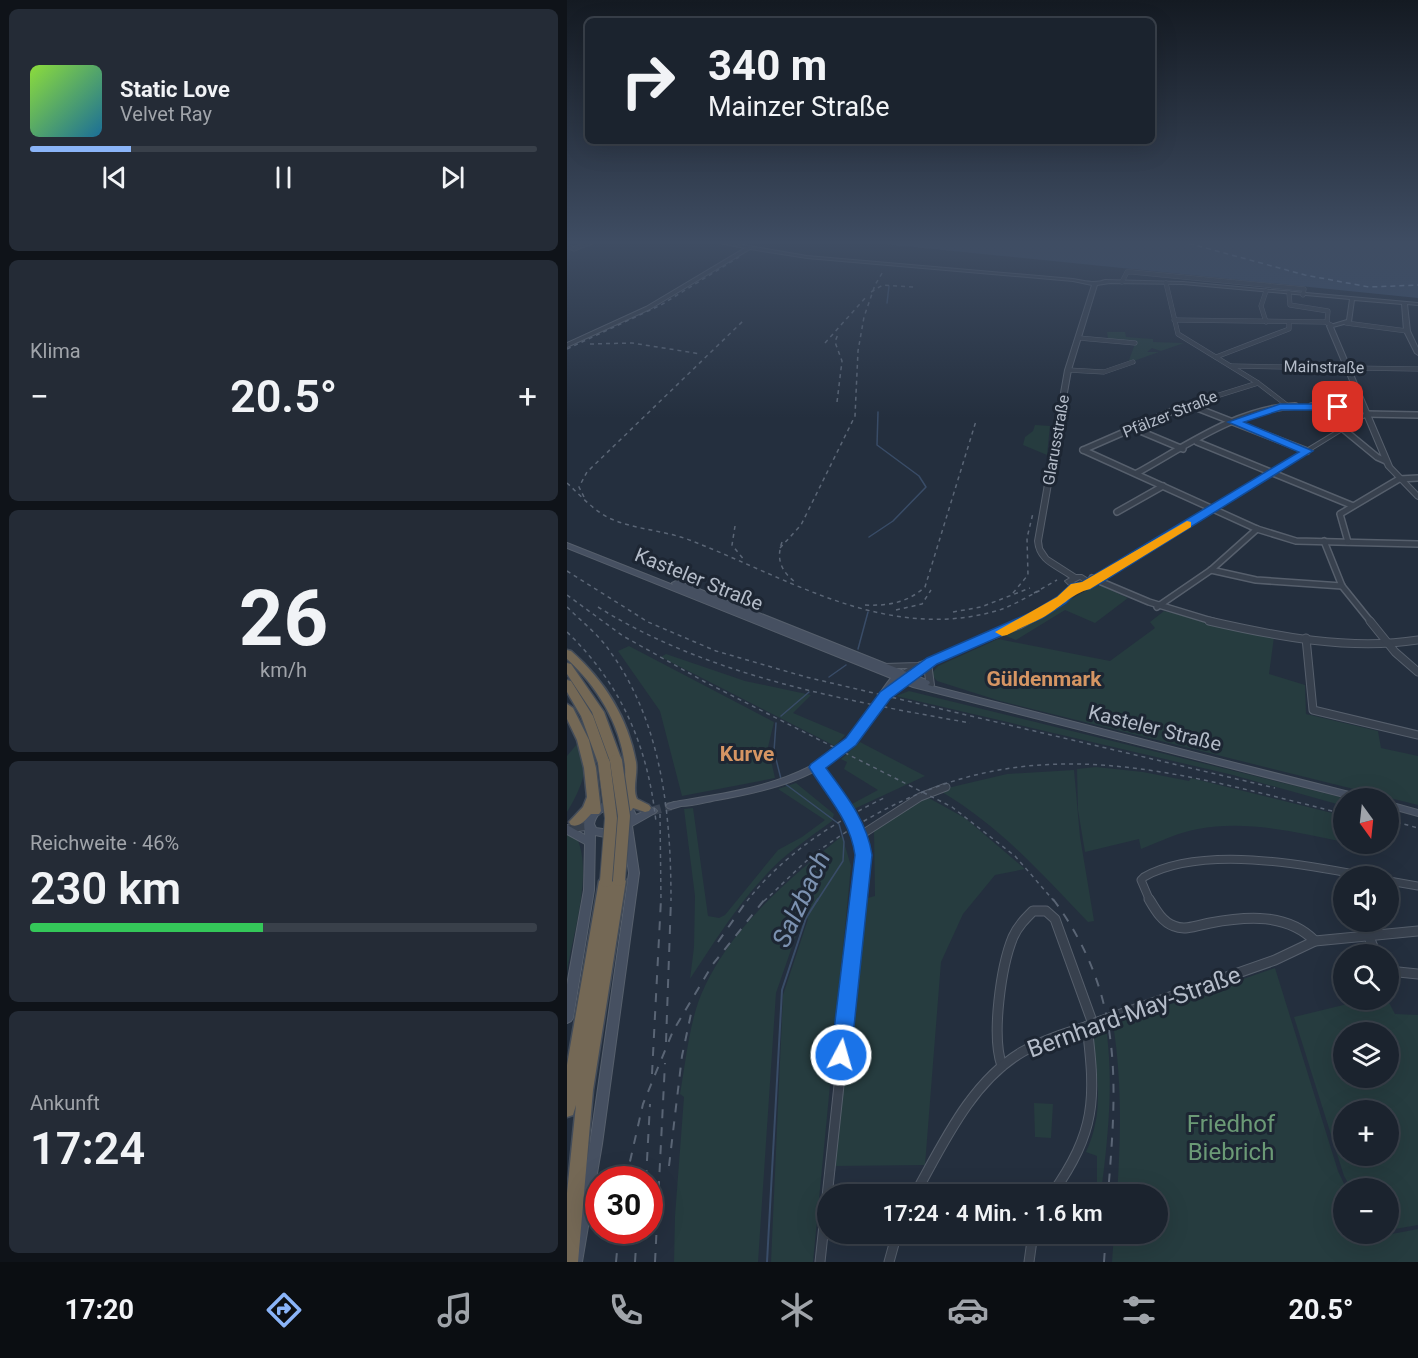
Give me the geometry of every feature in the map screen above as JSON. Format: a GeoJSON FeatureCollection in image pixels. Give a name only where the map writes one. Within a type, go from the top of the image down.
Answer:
{"type":"FeatureCollection","features":[{"type":"Feature","properties":{"kind":"highway"},"geometry":{"type":"LineString","coordinates":[[567,653],[594,681],[620,729],[630,762],[636,812]]}},
{"type":"Feature","properties":{"kind":"highway"},"geometry":{"type":"LineString","coordinates":[[567,666],[598,712],[610,762],[612,880],[585,1090],[569,1262]]}},
{"type":"Feature","properties":{"kind":"highway"},"geometry":{"type":"LineString","coordinates":[[567,683],[610,762]]}},
{"type":"Feature","properties":{"kind":"highway"},"geometry":{"type":"LineString","coordinates":[[567,708],[583,740],[590,768],[593,808],[569,826]]}},
{"type":"Feature","properties":{"kind":"highway"},"geometry":{"type":"LineString","coordinates":[[567,1110],[575,1019],[612,880]]}},
{"type":"Feature","properties":{"kind":"main road"},"geometry":{"type":"LineString","coordinates":[[567,539],[581,548]]}},
{"type":"Feature","properties":{"kind":"main road"},"geometry":{"type":"LineString","coordinates":[[567,545],[581,548]]}},
{"type":"Feature","properties":{"kind":"main road","name":"Kasteler Straße"},"geometry":{"type":"LineString","coordinates":[[581,548],[942,692],[1333,791]]}},
{"type":"Feature","properties":{"kind":"main road"},"geometry":{"type":"LineString","coordinates":[[882,669],[887,692]]}},
{"type":"Feature","properties":{"kind":"main road"},"geometry":{"type":"LineString","coordinates":[[677,804],[776,784],[817,767],[851,741],[887,692],[903,677]]}},
{"type":"Feature","properties":{"kind":"main road","name":"Kasteler Straße"},"geometry":{"type":"LineString","coordinates":[[903,677],[930,685],[942,692]]}},
{"type":"Feature","properties":{"kind":"main road"},"geometry":{"type":"LineString","coordinates":[[575,1019],[589,890],[590,827],[593,808],[614,805],[636,812]]}},
{"type":"Feature","properties":{"kind":"main road"},"geometry":{"type":"LineString","coordinates":[[1399,808],[1418,813]]}},
{"type":"Feature","properties":{"kind":"main road"},"geometry":{"type":"LineString","coordinates":[[590,827],[605,834],[615,833],[636,812]]}},
{"type":"Feature","properties":{"kind":"main road"},"geometry":{"type":"LineString","coordinates":[[575,1262],[596,1144],[634,873],[631,847],[636,812]]}},
{"type":"Feature","properties":{"kind":"main road"},"geometry":{"type":"LineString","coordinates":[[569,826],[590,842]]}},
{"type":"Feature","properties":{"kind":"street"},"geometry":{"type":"LineString","coordinates":[[567,345],[648,309],[663,300]]}},
{"type":"Feature","properties":{"kind":"street","name":"Glarusstraße"},"geometry":{"type":"LineString","coordinates":[[1074,577],[1044,558],[1038,545],[1068,370],[1088,300]]}},
{"type":"Feature","properties":{"kind":"street"},"geometry":{"type":"LineString","coordinates":[[1169,300],[1178,334],[1258,383],[1288,406]]}},
{"type":"Feature","properties":{"kind":"street"},"geometry":{"type":"LineString","coordinates":[[1263,300],[1261,306],[1266,322]]}},
{"type":"Feature","properties":{"kind":"street"},"geometry":{"type":"LineString","coordinates":[[1290,300],[1290,305],[1328,311],[1330,324],[1347,368],[1386,461],[1399,479],[1418,496]]}},
{"type":"Feature","properties":{"kind":"street"},"geometry":{"type":"LineString","coordinates":[[1348,323],[1351,300]]}},
{"type":"Feature","properties":{"kind":"street"},"geometry":{"type":"LineString","coordinates":[[1371,300],[1418,304]]}},
{"type":"Feature","properties":{"kind":"street"},"geometry":{"type":"LineString","coordinates":[[1404,303],[1407,331],[1418,353]]}},
{"type":"Feature","properties":{"kind":"street"},"geometry":{"type":"LineString","coordinates":[[1174,320],[1348,323],[1407,331]]}},
{"type":"Feature","properties":{"kind":"street"},"geometry":{"type":"LineString","coordinates":[[1216,357],[1289,329],[1289,322]]}},
{"type":"Feature","properties":{"kind":"street"},"geometry":{"type":"LineString","coordinates":[[1079,338],[1135,343]]}},
{"type":"Feature","properties":{"kind":"street"},"geometry":{"type":"LineString","coordinates":[[1068,370],[1104,372],[1133,362]]}},
{"type":"Feature","properties":{"kind":"street","name":"Mainstraße"},"geometry":{"type":"LineString","coordinates":[[1231,366],[1418,369]]}},
{"type":"Feature","properties":{"kind":"street","name":"Pfälzer Straße"},"geometry":{"type":"LineString","coordinates":[[1137,473],[1083,450],[1188,404],[1258,383]]}},
{"type":"Feature","properties":{"kind":"street"},"geometry":{"type":"LineString","coordinates":[[1188,404],[1307,451]]}},
{"type":"Feature","properties":{"kind":"street"},"geometry":{"type":"LineString","coordinates":[[1137,473],[1234,422],[1268,409],[1288,406],[1338,407]]}},
{"type":"Feature","properties":{"kind":"street"},"geometry":{"type":"LineString","coordinates":[[903,677],[927,664],[1021,624],[1061,600],[1075,587],[1085,586],[1090,580],[1106,573],[1367,414],[1418,415]]}},
{"type":"Feature","properties":{"kind":"street"},"geometry":{"type":"LineString","coordinates":[[1133,428],[1183,449]]}},
{"type":"Feature","properties":{"kind":"street"},"geometry":{"type":"LineString","coordinates":[[1343,429],[1377,457],[1386,461]]}},
{"type":"Feature","properties":{"kind":"street"},"geometry":{"type":"LineString","coordinates":[[1197,442],[1351,505]]}},
{"type":"Feature","properties":{"kind":"street"},"geometry":{"type":"LineString","coordinates":[[1137,473],[1283,539],[1418,544]]}},
{"type":"Feature","properties":{"kind":"street"},"geometry":{"type":"LineString","coordinates":[[1348,542],[1340,513],[1399,479],[1418,478]]}},
{"type":"Feature","properties":{"kind":"street"},"geometry":{"type":"LineString","coordinates":[[1117,512],[1163,486]]}},
{"type":"Feature","properties":{"kind":"street"},"geometry":{"type":"LineString","coordinates":[[1157,607],[1211,570],[1257,529]]}},
{"type":"Feature","properties":{"kind":"street"},"geometry":{"type":"LineString","coordinates":[[1325,542],[1342,586],[1390,645],[1418,672]]}},
{"type":"Feature","properties":{"kind":"street"},"geometry":{"type":"LineString","coordinates":[[1211,570],[1256,580],[1342,586]]}},
{"type":"Feature","properties":{"kind":"street"},"geometry":{"type":"LineString","coordinates":[[1075,587],[1070,583],[1074,577],[1090,580],[1157,607],[1228,627],[1306,638],[1390,645],[1418,640]]}},
{"type":"Feature","properties":{"kind":"street"},"geometry":{"type":"LineString","coordinates":[[1306,638],[1313,710],[1418,735]]}},
{"type":"Feature","properties":{"kind":"street"},"geometry":{"type":"LineString","coordinates":[[882,669],[927,664]]}},
{"type":"Feature","properties":{"kind":"street"},"geometry":{"type":"LineString","coordinates":[[927,664],[930,685]]}},
{"type":"Feature","properties":{"kind":"street"},"geometry":{"type":"LineString","coordinates":[[817,767],[841,799],[861,835],[864,855],[820,1262]]}},
{"type":"Feature","properties":{"kind":"street"},"geometry":{"type":"LineString","coordinates":[[861,835],[920,797],[946,787]]}},
{"type":"Feature","properties":{"kind":"street"},"geometry":{"type":"LineString","coordinates":[[569,826],[590,827]]}},
{"type":"Feature","properties":{"kind":"street"},"geometry":{"type":"LineString","coordinates":[[1315,940],[1297,926],[1268,920],[1230,919],[1187,928],[1175,927],[1162,918],[1141,879],[1186,865],[1246,858],[1295,862],[1333,870]]}},
{"type":"Feature","properties":{"kind":"street"},"geometry":{"type":"LineString","coordinates":[[1399,883],[1418,886]]}},
{"type":"Feature","properties":{"kind":"street"},"geometry":{"type":"LineString","coordinates":[[1002,1066],[998,1055],[1003,974],[1020,927],[1029,914],[1039,909],[1049,912],[1057,924],[1092,1025],[1094,1086],[1091,1124],[1078,1156],[1059,1184]]}},
{"type":"Feature","properties":{"kind":"street","name":"Bernhard-May-Straße"},"geometry":{"type":"LineString","coordinates":[[921,1184],[966,1111],[1002,1066],[1032,1046],[1275,960],[1315,940],[1418,932]]}},
{"type":"Feature","properties":{"kind":"street"},"geometry":{"type":"LineString","coordinates":[[1369,937],[1372,944]]}},
{"type":"Feature","properties":{"kind":"street"},"geometry":{"type":"LineString","coordinates":[[1399,972],[1418,974]]}},
{"type":"Feature","properties":{"kind":"street"},"geometry":{"type":"LineString","coordinates":[[889,1262],[894,1244]]}},
{"type":"Feature","properties":{"kind":"street"},"geometry":{"type":"LineString","coordinates":[[1029,1262],[1031,1244]]}},
{"type":"Feature","properties":{"kind":"green space"},"geometry":{"type":"Polygon","coordinates":[[[1107,332],[1125,332],[1126,337],[1153,339],[1153,342],[1184,343],[1161,351],[1152,348],[1147,352],[1159,352],[1128,363],[1136,341],[1108,339],[1107,332]]]}},
{"type":"Feature","properties":{"kind":"green space"},"geometry":{"type":"Polygon","coordinates":[[[1035,425],[1050,426],[1047,455],[1023,445],[1025,437],[1033,431],[1035,425]]]}},
{"type":"Feature","properties":{"kind":"green space"},"geometry":{"type":"Polygon","coordinates":[[[1094,586],[1102,586],[1128,598],[1095,623],[1065,610],[1016,640],[1006,636],[1094,586]]]}},
{"type":"Feature","properties":{"kind":"green space"},"geometry":{"type":"Polygon","coordinates":[[[1164,611],[1274,637],[1269,674],[1305,685],[1306,714],[1378,731],[1381,748],[1418,756],[1418,805],[1399,800],[1399,788],[1350,788],[1000,701],[937,681],[931,674],[938,666],[998,639],[1110,661],[1155,628],[1150,622],[1164,611]]]}},
{"type":"Feature","properties":{"kind":"green space"},"geometry":{"type":"Polygon","coordinates":[[[629,646],[774,722],[768,747],[775,778],[682,796],[660,711],[618,651],[629,646]]]}},
{"type":"Feature","properties":{"kind":"green space"},"geometry":{"type":"Polygon","coordinates":[[[666,654],[745,681],[811,695],[793,713],[845,735],[835,746],[661,657],[666,654]]]}},
{"type":"Feature","properties":{"kind":"green space"},"geometry":{"type":"Polygon","coordinates":[[[909,691],[1333,795],[1333,803],[1233,775],[896,696],[909,691]]]}},
{"type":"Feature","properties":{"kind":"green space"},"geometry":{"type":"Polygon","coordinates":[[[860,742],[925,776],[854,809],[852,804],[878,790],[844,769],[847,762],[841,759],[860,742]]]}},
{"type":"Feature","properties":{"kind":"green space"},"geometry":{"type":"Polygon","coordinates":[[[577,744],[585,759],[585,769],[580,787],[567,812],[567,756],[577,744]]]}},
{"type":"Feature","properties":{"kind":"green space"},"geometry":{"type":"Polygon","coordinates":[[[1096,767],[1143,772],[1189,781],[1191,778],[1333,813],[1333,840],[1271,828],[1234,826],[1191,830],[1141,849],[1139,839],[1085,852],[1078,810],[1077,769],[1096,767]]]}},
{"type":"Feature","properties":{"kind":"green space"},"geometry":{"type":"Polygon","coordinates":[[[1074,770],[1080,837],[1094,921],[1088,922],[1001,835],[939,790],[1007,774],[1074,770]]]}},
{"type":"Feature","properties":{"kind":"green space"},"geometry":{"type":"Polygon","coordinates":[[[796,783],[834,814],[832,821],[788,854],[753,889],[690,979],[694,947],[695,896],[684,809],[693,808],[708,916],[719,918],[725,915],[778,850],[802,837],[825,820],[778,789],[796,783]]]}},
{"type":"Feature","properties":{"kind":"green space"},"geometry":{"type":"Polygon","coordinates":[[[927,797],[965,818],[1025,869],[995,875],[963,914],[941,962],[925,1165],[834,1166],[864,899],[875,896],[874,830],[927,797]]]}},
{"type":"Feature","properties":{"kind":"green space"},"geometry":{"type":"Polygon","coordinates":[[[567,835],[577,838],[583,869],[580,904],[567,972],[567,835]]]}},
{"type":"Feature","properties":{"kind":"green space"},"geometry":{"type":"Polygon","coordinates":[[[842,836],[851,866],[820,1184],[817,1184],[817,1220],[813,1262],[771,1262],[783,995],[808,919],[802,918],[776,993],[758,1262],[674,1262],[684,1097],[680,1094],[696,1009],[721,958],[738,934],[757,912],[799,872],[842,836]]]}},
{"type":"Feature","properties":{"kind":"green space","name":"Friedhof Biebrich"},"geometry":{"type":"Polygon","coordinates":[[[1275,968],[1333,1155],[1333,1166],[1336,1166],[1341,1178],[1333,1178],[1333,1244],[1399,1244],[1399,1233],[1418,1229],[1418,1262],[1112,1262],[1113,1244],[1168,1244],[1168,1184],[1117,1184],[1120,1109],[1113,1024],[1275,968]]]}},
{"type":"Feature","properties":{"kind":"green space"},"geometry":{"type":"Polygon","coordinates":[[[1333,1008],[1333,1010],[1393,1010],[1395,1014],[1418,1015],[1418,1225],[1399,1228],[1399,1178],[1345,1178],[1341,1166],[1399,1166],[1399,1100],[1333,1100],[1333,1141],[1294,1017],[1333,1008]]]}},
{"type":"Feature","properties":{"kind":"green space"},"geometry":{"type":"Polygon","coordinates":[[[1106,1027],[1110,1069],[1109,1111],[1102,1184],[1097,1184],[1097,1156],[1086,1152],[1092,1137],[1098,1108],[1092,1034],[1106,1027]]]}},
{"type":"Feature","properties":{"kind":"green space"},"geometry":{"type":"Polygon","coordinates":[[[1034,1103],[1053,1104],[1051,1138],[1035,1137],[1034,1103]]]}},
{"type":"Feature","properties":{"kind":"waterway","name":"Salzbach"},"geometry":{"type":"LineString","coordinates":[[869,537],[893,521],[926,487],[919,476],[877,445],[878,412]]}},
{"type":"Feature","properties":{"kind":"waterway","name":"Salzbach"},"geometry":{"type":"LineString","coordinates":[[858,649],[868,612]]}},
{"type":"Feature","properties":{"kind":"waterway","name":"Salzbach"},"geometry":{"type":"LineString","coordinates":[[829,677],[846,665]]}},
{"type":"Feature","properties":{"kind":"waterway","name":"Salzbach"},"geometry":{"type":"LineString","coordinates":[[781,716],[809,692]]}},
{"type":"Feature","properties":{"kind":"waterway","name":"Salzbach"},"geometry":{"type":"LineString","coordinates":[[776,723],[774,751],[781,779]]}},
{"type":"Feature","properties":{"kind":"waterway","name":"Salzbach"},"geometry":{"type":"LineString","coordinates":[[784,783],[839,824],[844,842],[843,861],[817,901]]}},
{"type":"Feature","properties":{"kind":"waterway","name":"Salzbach"},"geometry":{"type":"LineString","coordinates":[[767,1262],[782,990],[806,918],[818,899]]}},
{"type":"Feature","properties":{"kind":"tunnel"},"geometry":{"type":"LineString","coordinates":[[652,811],[671,806]]}},
{"type":"Feature","properties":{"kind":"railway"},"geometry":{"type":"LineString","coordinates":[[567,349],[669,300]]}},
{"type":"Feature","properties":{"kind":"railway"},"geometry":{"type":"LineString","coordinates":[[825,343],[863,300]]}},
{"type":"Feature","properties":{"kind":"railway"},"geometry":{"type":"LineString","coordinates":[[780,548],[801,525],[855,416],[858,351],[864,317],[870,300]]}},
{"type":"Feature","properties":{"kind":"railway"},"geometry":{"type":"LineString","coordinates":[[584,497],[579,487],[587,472],[743,321]]}},
{"type":"Feature","properties":{"kind":"railway"},"geometry":{"type":"LineString","coordinates":[[837,402],[842,361],[835,342],[838,334]]}},
{"type":"Feature","properties":{"kind":"railway"},"geometry":{"type":"LineString","coordinates":[[590,344],[632,343],[701,354]]}},
{"type":"Feature","properties":{"kind":"railway"},"geometry":{"type":"LineString","coordinates":[[865,605],[882,605],[904,600],[925,587],[976,421]]}},
{"type":"Feature","properties":{"kind":"railway"},"geometry":{"type":"LineString","coordinates":[[567,483],[592,507],[609,518],[682,537],[802,588],[839,602],[877,612],[916,618],[955,618],[996,611],[1041,590]]}},
{"type":"Feature","properties":{"kind":"railway"},"geometry":{"type":"LineString","coordinates":[[1013,593],[1028,575],[1027,538],[1033,513]]}},
{"type":"Feature","properties":{"kind":"railway"},"geometry":{"type":"LineString","coordinates":[[735,526],[732,545],[745,561]]}},
{"type":"Feature","properties":{"kind":"railway"},"geometry":{"type":"LineString","coordinates":[[780,548],[782,542]]}},
{"type":"Feature","properties":{"kind":"railway"},"geometry":{"type":"LineString","coordinates":[[780,548],[783,569],[795,582]]}},
{"type":"Feature","properties":{"kind":"railway"},"geometry":{"type":"LineString","coordinates":[[567,571],[648,622],[716,651],[806,677],[1275,788]]}},
{"type":"Feature","properties":{"kind":"railway"},"geometry":{"type":"LineString","coordinates":[[1034,593],[1057,580]]}},
{"type":"Feature","properties":{"kind":"railway"},"geometry":{"type":"LineString","coordinates":[[953,612],[981,607],[1030,588]]}},
{"type":"Feature","properties":{"kind":"railway"},"geometry":{"type":"LineString","coordinates":[[896,610],[922,604],[931,590]]}},
{"type":"Feature","properties":{"kind":"railway"},"geometry":{"type":"LineString","coordinates":[[567,595],[623,636],[705,682],[925,793]]}},
{"type":"Feature","properties":{"kind":"railway"},"geometry":{"type":"LineString","coordinates":[[567,607],[605,644],[627,678],[641,707],[660,770],[669,835],[671,899]]}},
{"type":"Feature","properties":{"kind":"railway"},"geometry":{"type":"LineString","coordinates":[[598,607],[640,631],[731,668],[825,694],[970,723]]}},
{"type":"Feature","properties":{"kind":"railway"},"geometry":{"type":"LineString","coordinates":[[567,632],[603,674],[629,719],[646,768],[656,822]]}},
{"type":"Feature","properties":{"kind":"railway"},"geometry":{"type":"LineString","coordinates":[[925,793],[952,782],[1014,768],[1076,764],[1139,769],[1204,780],[1333,811]]}},
{"type":"Feature","properties":{"kind":"railway"},"geometry":{"type":"LineString","coordinates":[[764,901],[821,849],[888,808],[925,793]]}},
{"type":"Feature","properties":{"kind":"railway"},"geometry":{"type":"LineString","coordinates":[[925,793],[952,807],[1015,856],[1054,901]]}},
{"type":"Feature","properties":{"kind":"railway"},"geometry":{"type":"LineString","coordinates":[[747,901],[776,869],[809,842],[827,829],[884,798]]}},
{"type":"Feature","properties":{"kind":"railway"},"geometry":{"type":"LineString","coordinates":[[660,814],[661,899]]}},
{"type":"Feature","properties":{"kind":"railway"},"geometry":{"type":"LineString","coordinates":[[1399,823],[1418,828]]}},
{"type":"Feature","properties":{"kind":"railway"},"geometry":{"type":"LineString","coordinates":[[652,1074],[661,899]]}},
{"type":"Feature","properties":{"kind":"railway"},"geometry":{"type":"LineString","coordinates":[[666,1042],[671,899]]}},
{"type":"Feature","properties":{"kind":"railway"},"geometry":{"type":"LineString","coordinates":[[718,942],[748,899]]}},
{"type":"Feature","properties":{"kind":"railway"},"geometry":{"type":"LineString","coordinates":[[629,1166],[643,1104],[673,1031],[713,964],[765,899]]}},
{"type":"Feature","properties":{"kind":"railway"},"geometry":{"type":"LineString","coordinates":[[1053,899],[1076,935],[1093,970],[1104,1005],[1111,1040],[1113,1114],[1109,1184]]}},
{"type":"Feature","properties":{"kind":"railway"},"geometry":{"type":"LineString","coordinates":[[669,1166],[682,1056],[692,1009]]}},
{"type":"Feature","properties":{"kind":"railway"},"geometry":{"type":"LineString","coordinates":[[655,1262],[665,1063]]}},
{"type":"Feature","properties":{"kind":"railway"},"geometry":{"type":"LineString","coordinates":[[647,1166],[650,1104]]}},
{"type":"Feature","properties":{"kind":"railway"},"geometry":{"type":"LineString","coordinates":[[616,1262],[618,1244]]}},
{"type":"Feature","properties":{"kind":"railway"},"geometry":{"type":"LineString","coordinates":[[635,1262],[636,1244]]}},
{"type":"Feature","properties":{"kind":"railway"},"geometry":{"type":"LineString","coordinates":[[1104,1262],[1105,1244]]}},
{"type":"Feature","properties":{"kind":"slow traffic"},"geometry":{"type":"LineString","coordinates":[[1002,632],[1037,615],[1067,596],[1075,587],[1087,585],[1187,524]]}},
{"type":"Feature","properties":{"kind":"district","name":"Güldenmark"},"geometry":{"type":"Point","coordinates":[1044,679]}},
{"type":"Feature","properties":{"kind":"district","name":"Kurve"},"geometry":{"type":"Point","coordinates":[747,754]}},
{"type":"Feature","properties":{"kind":"route"},"geometry":{"type":"LineString","coordinates":[[841,1055],[864,855],[861,835],[844,803],[817,767],[851,741],[885,695],[932,661],[1021,624],[1067,596],[1075,587],[1085,586],[1099,578],[1307,451],[1234,422],[1240,418],[1280,407],[1338,407]]}}]}
